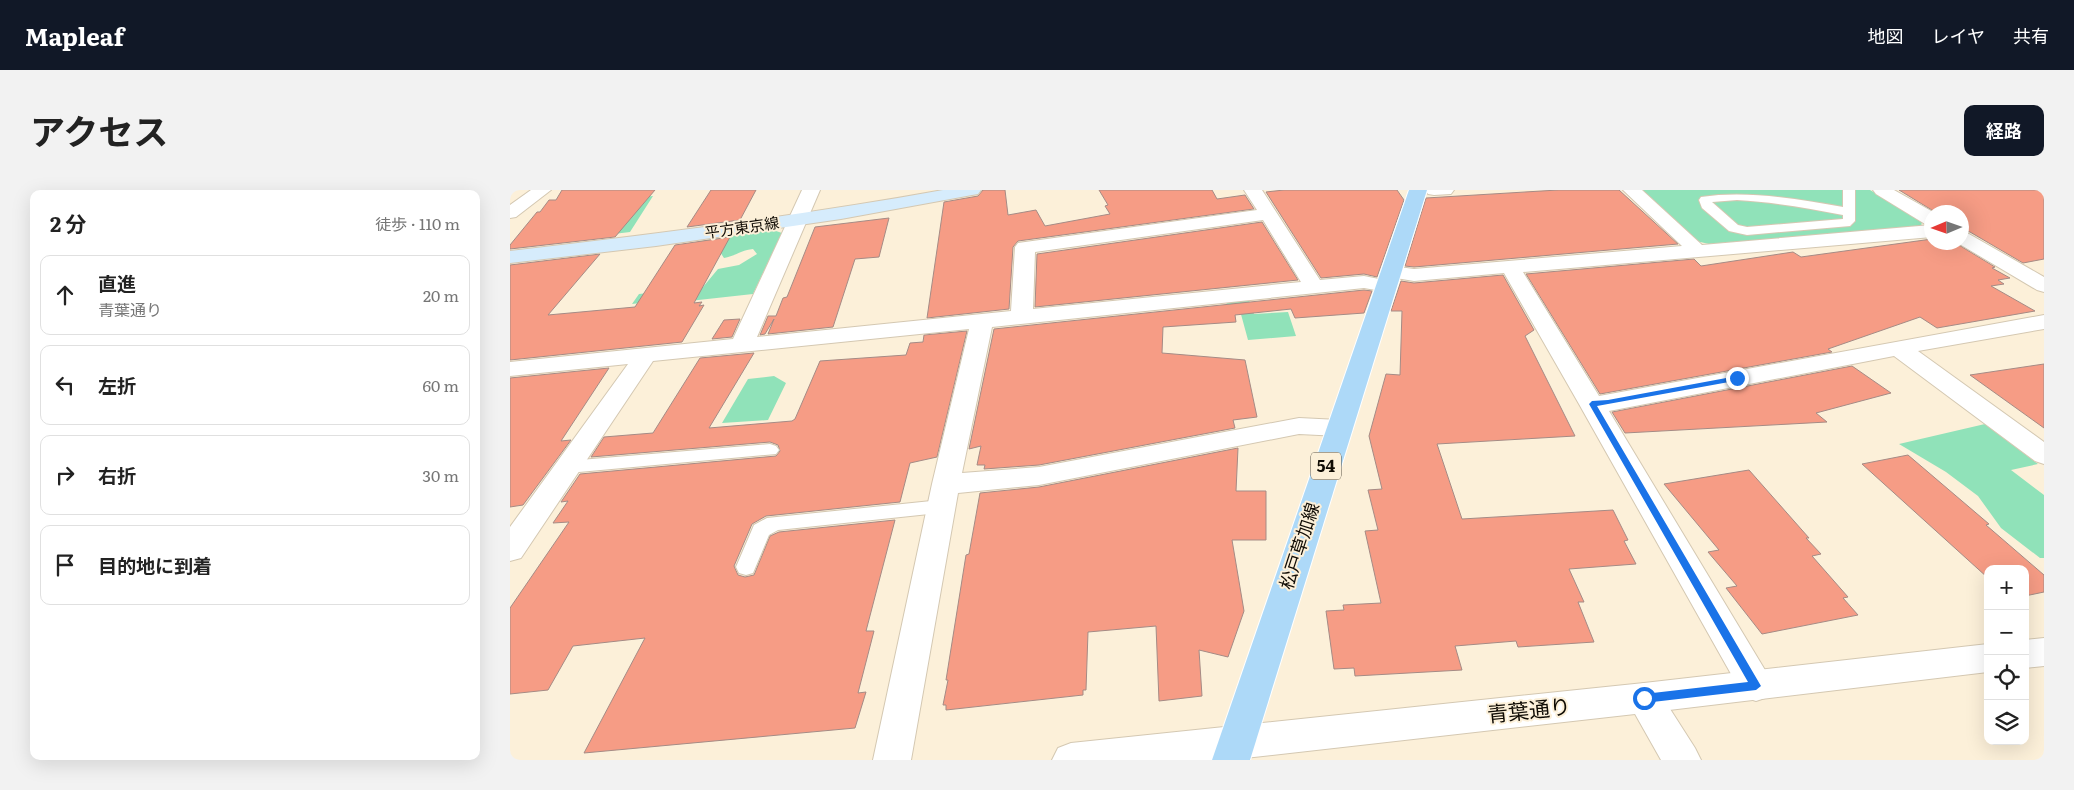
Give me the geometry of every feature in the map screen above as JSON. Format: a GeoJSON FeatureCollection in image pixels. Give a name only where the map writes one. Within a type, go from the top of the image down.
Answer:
{"type":"FeatureCollection","features":[{"type":"Feature","properties":{"kind":"main road","name":"平方東京線"},"geometry":{"type":"LineString","coordinates":[[510,257],[646,242],[798,220],[972,190]]}},
{"type":"Feature","properties":{"kind":"main road","name":"松戸草加線"},"geometry":{"type":"LineString","coordinates":[[1233,752],[1338,428],[1418,190]]}},
{"type":"Feature","properties":{"kind":"street"},"geometry":{"type":"LineString","coordinates":[[510,212],[542,190]]}},
{"type":"Feature","properties":{"kind":"street"},"geometry":{"type":"LineString","coordinates":[[742,346],[812,190]]}},
{"type":"Feature","properties":{"kind":"street"},"geometry":{"type":"LineString","coordinates":[[1253,190],[1314,287]]}},
{"type":"Feature","properties":{"kind":"street"},"geometry":{"type":"LineString","coordinates":[[1434,190],[1445,190]]}},
{"type":"Feature","properties":{"kind":"street"},"geometry":{"type":"LineString","coordinates":[[1632,190],[1698,251]]}},
{"type":"Feature","properties":{"kind":"street"},"geometry":{"type":"LineString","coordinates":[[1882,190],[1924,215]]}},
{"type":"Feature","properties":{"kind":"street"},"geometry":{"type":"LineString","coordinates":[[1022,317],[1025,247],[1269,214]]}},
{"type":"Feature","properties":{"kind":"street"},"geometry":{"type":"LineString","coordinates":[[510,369],[1414,276],[1924,232]]}},
{"type":"Feature","properties":{"kind":"street"},"geometry":{"type":"LineString","coordinates":[[1969,242],[2044,286]]}},
{"type":"Feature","properties":{"kind":"street"},"geometry":{"type":"LineString","coordinates":[[1510,267],[1756,686]]}},
{"type":"Feature","properties":{"kind":"street"},"geometry":{"type":"LineString","coordinates":[[892,760],[944,496],[982,321]]}},
{"type":"Feature","properties":{"kind":"street"},"geometry":{"type":"LineString","coordinates":[[1592,404],[1608,403],[2044,322]]}},
{"type":"Feature","properties":{"kind":"street"},"geometry":{"type":"LineString","coordinates":[[1898,348],[2044,455]]}},
{"type":"Feature","properties":{"kind":"street"},"geometry":{"type":"LineString","coordinates":[[510,550],[646,355]]}},
{"type":"Feature","properties":{"kind":"street"},"geometry":{"type":"LineString","coordinates":[[944,496],[1299,426],[1338,428]]}},
{"type":"Feature","properties":{"kind":"street"},"geometry":{"type":"LineString","coordinates":[[2029,654],[2044,652]]}},
{"type":"Feature","properties":{"kind":"street","name":"青葉通り"},"geometry":{"type":"LineString","coordinates":[[1070,760],[1233,752],[1644,698],[1984,658]]}},
{"type":"Feature","properties":{"kind":"street"},"geometry":{"type":"LineString","coordinates":[[1644,698],[1682,760]]}},
{"type":"Feature","properties":{"kind":"lane"},"geometry":{"type":"LineString","coordinates":[[1848,190],[1849,212],[1849,221],[1846,223],[1802,227],[1740,231],[1706,205],[1705,200],[1712,197],[1746,194],[1789,196],[1849,212]]}},
{"type":"Feature","properties":{"kind":"lane"},"geometry":{"type":"LineString","coordinates":[[1789,196],[1788,215],[1802,227]]}},
{"type":"Feature","properties":{"kind":"lane"},"geometry":{"type":"LineString","coordinates":[[568,467],[770,450]]}},
{"type":"Feature","properties":{"kind":"lane"},"geometry":{"type":"LineString","coordinates":[[746,567],[761,530],[774,523],[944,496]]}},
{"type":"Feature","properties":{"kind":"green space"},"geometry":{"type":"Polygon","coordinates":[[[1639,190],[1870,190],[1922,221],[1921,227],[1709,244],[1696,241],[1639,190]]]}},
{"type":"Feature","properties":{"kind":"green space"},"geometry":{"type":"Polygon","coordinates":[[[653,196],[630,232],[581,238],[605,200],[653,196]]]}},
{"type":"Feature","properties":{"kind":"green space"},"geometry":{"type":"Polygon","coordinates":[[[773,230],[782,233],[753,294],[662,304],[664,300],[632,304],[639,294],[703,287],[718,269],[739,265],[757,254],[753,249],[724,258],[720,252],[697,255],[700,241],[773,230]]]}},
{"type":"Feature","properties":{"kind":"green space"},"geometry":{"type":"Polygon","coordinates":[[[1249,300],[1254,314],[1288,312],[1296,336],[1248,340],[1239,307],[1228,307],[1226,302],[1249,300]]]}},
{"type":"Feature","properties":{"kind":"green space"},"geometry":{"type":"Polygon","coordinates":[[[774,376],[786,383],[768,420],[722,423],[748,379],[774,376]]]}},
{"type":"Feature","properties":{"kind":"green space"},"geometry":{"type":"Polygon","coordinates":[[[1985,424],[2038,464],[2011,470],[2044,495],[2044,558],[2040,558],[2001,528],[1978,496],[1946,472],[1899,444],[1985,424]]]}},
{"type":"Feature","properties":{"kind":"building"},"geometry":{"type":"Polygon","coordinates":[[[562,190],[655,190],[615,237],[510,249],[510,245],[537,212],[540,212],[549,200],[556,200],[562,190]]]}},
{"type":"Feature","properties":{"kind":"building"},"geometry":{"type":"Polygon","coordinates":[[[711,190],[756,190],[740,220],[687,227],[711,190]]]}},
{"type":"Feature","properties":{"kind":"building"},"geometry":{"type":"Polygon","coordinates":[[[983,190],[1005,190],[1008,215],[1036,210],[1045,226],[1110,214],[1105,206],[1108,205],[1099,190],[1212,190],[1217,199],[1245,195],[1254,209],[1018,241],[1013,247],[1009,309],[927,318],[944,202],[978,196],[983,190]]]}},
{"type":"Feature","properties":{"kind":"building"},"geometry":{"type":"Polygon","coordinates":[[[1284,190],[1397,190],[1404,200],[1377,277],[1364,274],[1321,278],[1266,192],[1284,190]]]}},
{"type":"Feature","properties":{"kind":"building"},"geometry":{"type":"Polygon","coordinates":[[[1558,190],[1619,190],[1678,244],[1414,267],[1405,266],[1426,198],[1558,190]]]}},
{"type":"Feature","properties":{"kind":"building"},"geometry":{"type":"Polygon","coordinates":[[[1899,190],[2044,190],[2044,259],[2023,263],[1969,232],[1969,205],[1924,205],[1899,190]]]}},
{"type":"Feature","properties":{"kind":"building"},"geometry":{"type":"Polygon","coordinates":[[[889,218],[879,257],[855,259],[833,327],[768,334],[774,319],[765,334],[760,335],[768,316],[776,316],[783,298],[787,297],[815,227],[889,218]]]}},
{"type":"Feature","properties":{"kind":"building"},"geometry":{"type":"Polygon","coordinates":[[[1262,222],[1298,280],[1035,307],[1037,254],[1262,222]]]}},
{"type":"Feature","properties":{"kind":"building"},"geometry":{"type":"Polygon","coordinates":[[[730,237],[694,303],[702,302],[699,306],[704,305],[682,342],[510,360],[510,265],[600,254],[548,315],[635,307],[675,245],[730,237]]]}},
{"type":"Feature","properties":{"kind":"building"},"geometry":{"type":"Polygon","coordinates":[[[1924,240],[1924,250],[1967,250],[2010,278],[1998,280],[2004,284],[1991,286],[2035,311],[1937,328],[1920,317],[1828,349],[1832,352],[1600,394],[1526,274],[1694,259],[1701,266],[1793,252],[1801,257],[1924,240]]]}},
{"type":"Feature","properties":{"kind":"building"},"geometry":{"type":"Polygon","coordinates":[[[1503,275],[1534,330],[1525,336],[1575,436],[1437,444],[1462,519],[1613,510],[1628,540],[1624,541],[1636,564],[1569,569],[1584,602],[1578,602],[1594,642],[1518,647],[1516,641],[1455,646],[1462,670],[1355,676],[1354,668],[1334,669],[1326,611],[1344,610],[1343,605],[1381,603],[1365,531],[1378,530],[1368,490],[1382,489],[1369,436],[1386,374],[1400,375],[1402,311],[1391,311],[1401,281],[1414,283],[1503,275]]]}},
{"type":"Feature","properties":{"kind":"building"},"geometry":{"type":"Polygon","coordinates":[[[1364,290],[1372,291],[1364,313],[1295,318],[1291,309],[1235,315],[1236,322],[1163,327],[1162,353],[1245,360],[1257,417],[1233,420],[1235,428],[1039,465],[984,469],[985,465],[977,465],[981,446],[969,449],[994,329],[1364,290]]]}},
{"type":"Feature","properties":{"kind":"building"},"geometry":{"type":"Polygon","coordinates":[[[740,319],[732,337],[712,339],[724,320],[740,319]]]}},
{"type":"Feature","properties":{"kind":"building"},"geometry":{"type":"Polygon","coordinates":[[[967,331],[937,457],[910,463],[900,502],[766,516],[752,524],[734,566],[738,575],[745,577],[754,575],[770,536],[779,532],[895,520],[866,631],[874,631],[858,693],[866,692],[855,728],[584,753],[645,638],[573,646],[548,690],[510,694],[510,608],[569,522],[553,523],[568,501],[561,502],[580,474],[776,456],[780,451],[778,445],[770,442],[591,457],[604,437],[653,433],[700,358],[754,353],[709,428],[792,421],[795,419],[820,361],[906,355],[910,343],[923,342],[924,335],[967,331]]]}},
{"type":"Feature","properties":{"kind":"building"},"geometry":{"type":"Polygon","coordinates":[[[2044,364],[2044,428],[1970,375],[2044,364]]]}},
{"type":"Feature","properties":{"kind":"building"},"geometry":{"type":"Polygon","coordinates":[[[1852,366],[1891,393],[1816,413],[1827,422],[1625,433],[1612,412],[1852,366]]]}},
{"type":"Feature","properties":{"kind":"building"},"geometry":{"type":"Polygon","coordinates":[[[609,368],[561,441],[571,440],[523,505],[510,507],[510,378],[609,368]]]}},
{"type":"Feature","properties":{"kind":"building"},"geometry":{"type":"Polygon","coordinates":[[[1238,448],[1236,491],[1266,491],[1266,540],[1232,540],[1244,611],[1228,657],[1199,650],[1202,696],[1159,701],[1156,626],[1088,632],[1086,690],[1083,690],[1083,695],[946,710],[946,705],[943,705],[948,680],[946,680],[966,555],[969,554],[980,493],[1039,487],[1238,448]]]}},
{"type":"Feature","properties":{"kind":"building"},"geometry":{"type":"Polygon","coordinates":[[[1908,455],[1989,524],[1986,525],[2044,575],[2044,592],[2029,595],[2029,565],[1984,565],[1984,574],[1862,464],[1908,455]]]}},
{"type":"Feature","properties":{"kind":"building"},"geometry":{"type":"Polygon","coordinates":[[[1749,470],[1809,538],[1806,538],[1821,554],[1812,556],[1848,597],[1843,598],[1858,615],[1762,634],[1726,588],[1737,586],[1708,552],[1719,550],[1664,484],[1749,470]]]}},
{"type":"Feature","properties":{"kind":"route"},"geometry":{"type":"LineString","coordinates":[[1644,698],[1756,686],[1592,404],[1608,403],[1737,378]]}}]}
